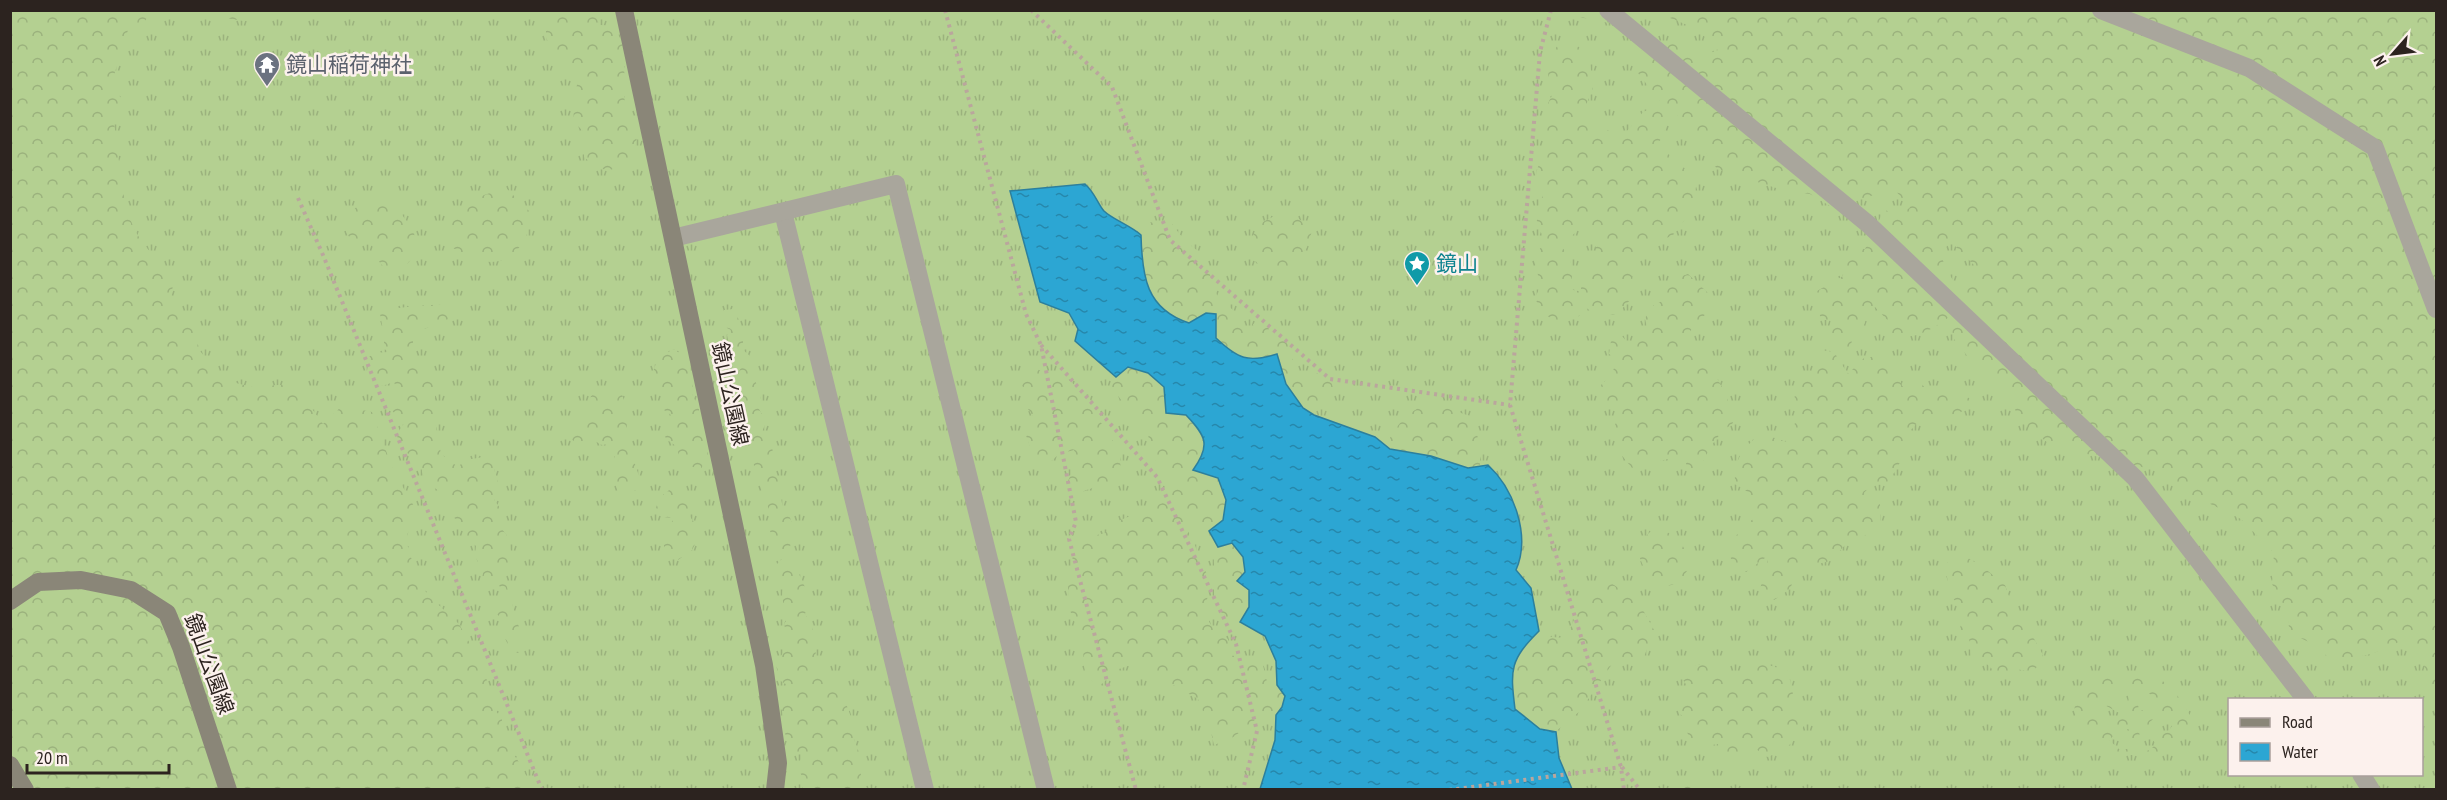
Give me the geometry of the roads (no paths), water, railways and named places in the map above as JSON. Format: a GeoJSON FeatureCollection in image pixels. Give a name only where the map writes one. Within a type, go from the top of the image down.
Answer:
{"type":"FeatureCollection","features":[{"type":"Feature","properties":{"kind":"main road","name":"鏡山公園線"},"geometry":{"type":"LineString","coordinates":[[624,10],[764,665],[778,763],[775,789]]}},
{"type":"Feature","properties":{"kind":"main road","name":"鏡山公園線"},"geometry":{"type":"LineString","coordinates":[[10,601],[39,582],[81,580],[131,590],[167,614],[181,647],[228,789]]}},
{"type":"Feature","properties":{"kind":"main road"},"geometry":{"type":"LineString","coordinates":[[10,765],[25,789]]}},
{"type":"Feature","properties":{"kind":"street"},"geometry":{"type":"LineString","coordinates":[[1608,10],[1868,224],[2135,478],[2305,698]]}},
{"type":"Feature","properties":{"kind":"street"},"geometry":{"type":"LineString","coordinates":[[2101,10],[2249,68],[2375,148],[2436,309]]}},
{"type":"Feature","properties":{"kind":"street"},"geometry":{"type":"LineString","coordinates":[[674,238],[896,184],[1046,789]]}},
{"type":"Feature","properties":{"kind":"street"},"geometry":{"type":"LineString","coordinates":[[783,212],[926,789]]}},
{"type":"Feature","properties":{"kind":"street"},"geometry":{"type":"LineString","coordinates":[[2362,776],[2371,789]]}},
{"type":"Feature","properties":{"kind":"water"},"geometry":{"type":"Polygon","coordinates":[[[1085,184],[1104,211],[1141,235],[1145,277],[1155,300],[1175,317],[1189,323],[1206,313],[1216,314],[1216,338],[1237,355],[1258,358],[1277,354],[1286,384],[1303,408],[1314,415],[1375,437],[1390,449],[1431,456],[1468,468],[1488,465],[1497,475],[1512,500],[1521,528],[1522,543],[1516,570],[1531,588],[1539,631],[1522,650],[1514,666],[1515,709],[1540,729],[1556,732],[1559,758],[1572,789],[1260,789],[1275,740],[1276,715],[1282,707],[1285,696],[1277,685],[1276,661],[1265,636],[1240,622],[1249,607],[1249,590],[1237,581],[1245,572],[1243,557],[1232,543],[1218,547],[1209,531],[1223,520],[1226,500],[1218,478],[1193,470],[1204,447],[1202,435],[1186,415],[1166,413],[1164,387],[1148,373],[1128,367],[1116,377],[1075,341],[1078,329],[1069,313],[1040,302],[1010,191],[1085,184]]]}},
{"type":"Feature","properties":{"kind":"place","name":"鏡山稲荷神社"},"geometry":{"type":"Point","coordinates":[267,88]}},
{"type":"Feature","properties":{"kind":"place","name":"鏡山"},"geometry":{"type":"Point","coordinates":[1417,287]}}]}
